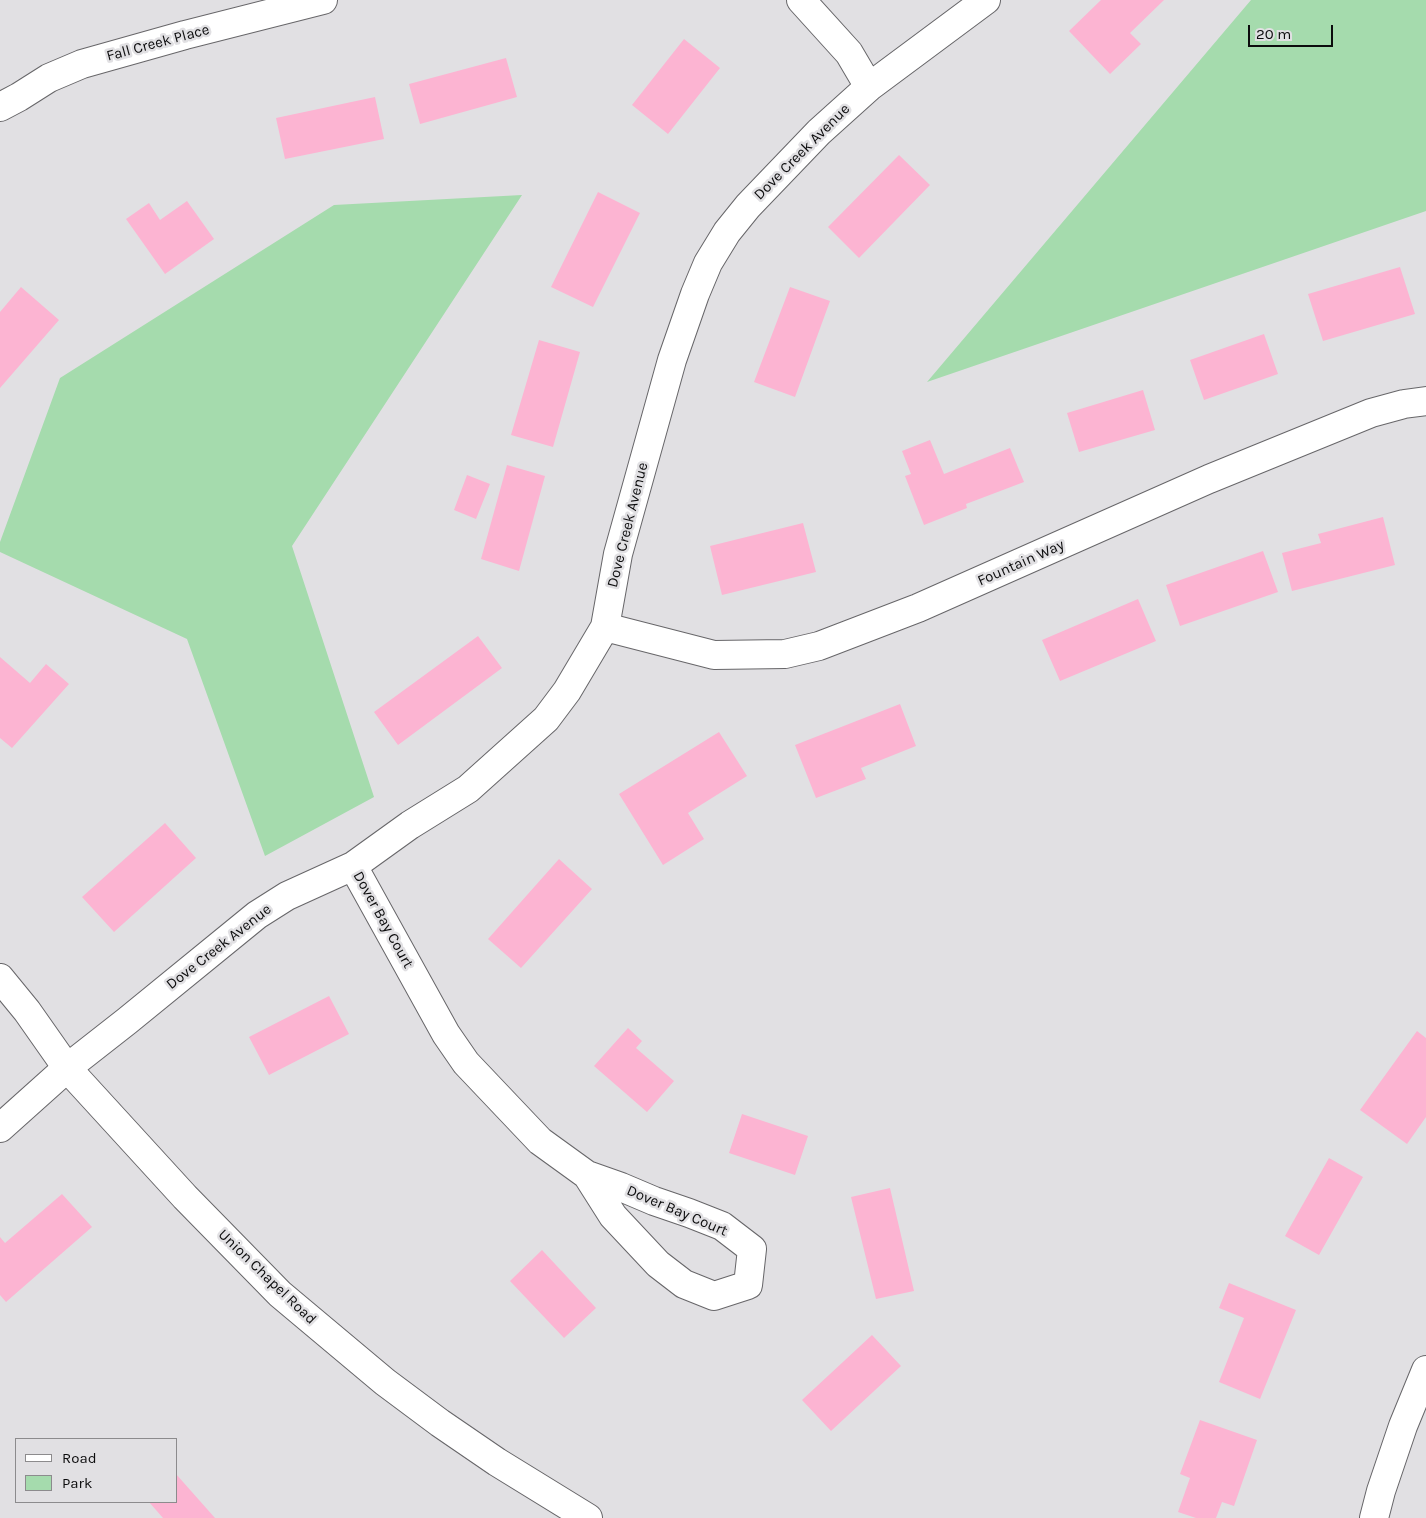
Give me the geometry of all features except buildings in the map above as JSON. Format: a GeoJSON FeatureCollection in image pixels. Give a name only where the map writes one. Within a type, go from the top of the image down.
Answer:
{"type":"FeatureCollection","features":[{"type":"Feature","properties":{"kind":"street","name":"Fall Creek Place"},"geometry":{"type":"LineString","coordinates":[[0,107],[49,78],[82,64],[185,35],[323,0]]}},
{"type":"Feature","properties":{"kind":"street"},"geometry":{"type":"LineString","coordinates":[[801,0],[849,52],[869,87]]}},
{"type":"Feature","properties":{"kind":"street","name":"Dove Creek Avenue"},"geometry":{"type":"LineString","coordinates":[[0,1128],[67,1068],[128,1021],[257,915],[287,896],[353,866],[410,824],[468,789],[546,719],[567,691],[605,627],[618,554],[672,360],[708,263],[726,232],[748,206],[819,132],[869,87],[986,0]]}},
{"type":"Feature","properties":{"kind":"street","name":"Fountain Way"},"geometry":{"type":"LineString","coordinates":[[605,627],[714,654],[785,654],[819,646],[918,608],[1209,479],[1371,414],[1404,404],[1426,401]]}},
{"type":"Feature","properties":{"kind":"street","name":"Dover Bay Court"},"geometry":{"type":"LineString","coordinates":[[353,866],[446,1034],[466,1063],[540,1141],[587,1175],[722,1226],[752,1249],[748,1286],[714,1296],[684,1284],[658,1264],[613,1216],[587,1175]]}},
{"type":"Feature","properties":{"kind":"street","name":"Union Chapel Road"},"geometry":{"type":"LineString","coordinates":[[0,978],[28,1011],[67,1068],[186,1197],[280,1294],[385,1382],[440,1423],[497,1462],[588,1518]]}},
{"type":"Feature","properties":{"kind":"street"},"geometry":{"type":"LineString","coordinates":[[1374,1518],[1403,1426],[1426,1370]]}},
{"type":"Feature","properties":{"kind":"green space"},"geometry":{"type":"Polygon","coordinates":[[[1251,0],[1426,0],[1426,211],[927,382],[1251,0]]]}},
{"type":"Feature","properties":{"kind":"green space"},"geometry":{"type":"Polygon","coordinates":[[[522,195],[292,546],[374,797],[265,856],[187,639],[0,552],[0,542],[60,378],[334,205],[522,195]]]}}]}
